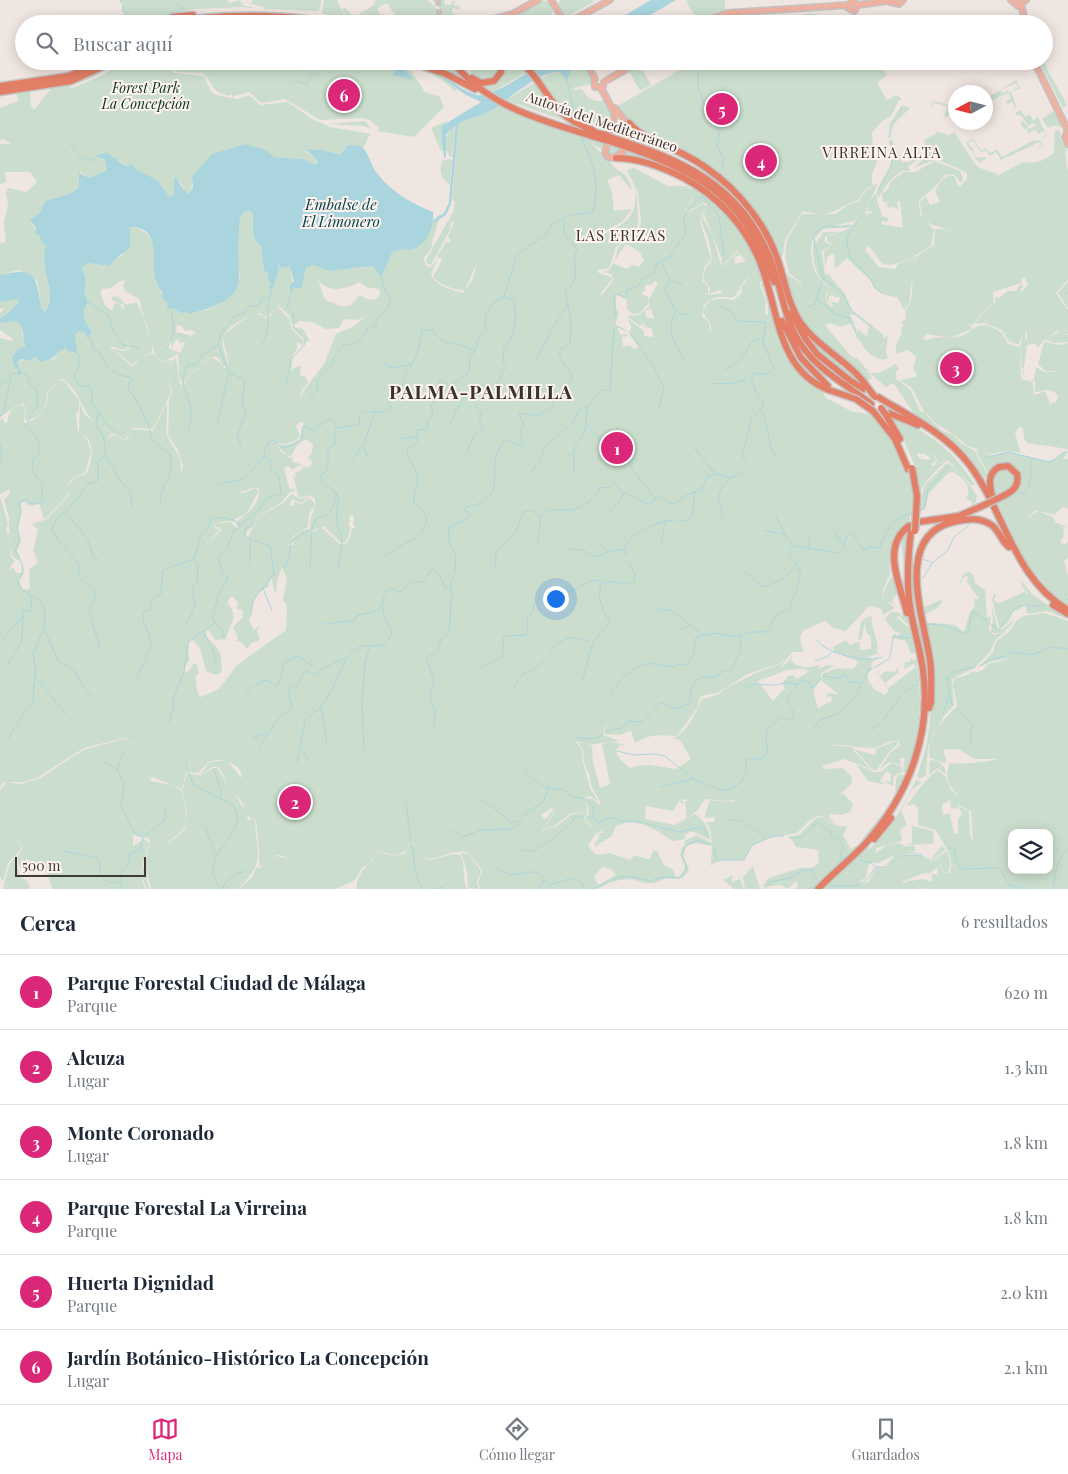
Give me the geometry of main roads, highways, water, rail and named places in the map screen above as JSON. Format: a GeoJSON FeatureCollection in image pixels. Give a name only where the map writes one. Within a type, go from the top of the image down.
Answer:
{"type":"FeatureCollection","features":[{"type":"Feature","properties":{"kind":"highway"},"geometry":{"type":"LineString","coordinates":[[1,88],[69,76],[83,70]]}},
{"type":"Feature","properties":{"kind":"highway"},"geometry":{"type":"LineString","coordinates":[[1,88],[70,80],[92,70]]}},
{"type":"Feature","properties":{"kind":"highway"},"geometry":{"type":"LineString","coordinates":[[1,88],[71,81],[99,70]]}},
{"type":"Feature","properties":{"kind":"highway"},"geometry":{"type":"LineString","coordinates":[[434,70],[487,94]]}},
{"type":"Feature","properties":{"kind":"highway","name":"Autovía del Mediterráneo"},"geometry":{"type":"LineString","coordinates":[[460,70],[487,94],[505,103],[608,138],[670,162],[696,176],[712,188],[733,208],[747,225],[760,248],[784,318],[802,352],[822,372],[868,406],[884,412],[900,439],[917,496],[911,529],[912,574],[916,623],[928,675],[929,708],[922,754],[908,789],[884,828],[818,889]]}},
{"type":"Feature","properties":{"kind":"highway","name":"Autovía del Mediterráneo"},"geometry":{"type":"LineString","coordinates":[[464,70],[487,94]]}},
{"type":"Feature","properties":{"kind":"highway"},"geometry":{"type":"LineString","coordinates":[[468,75],[481,83],[492,82],[497,79],[501,70]]}},
{"type":"Feature","properties":{"kind":"highway"},"geometry":{"type":"LineString","coordinates":[[528,70],[562,114],[571,121],[596,132]]}},
{"type":"Feature","properties":{"kind":"highway","name":"Autovía del Mediterráneo"},"geometry":{"type":"LineString","coordinates":[[505,103],[596,132],[608,138],[649,149],[686,165],[716,185],[743,210],[767,252],[792,328],[801,346],[820,368],[868,406],[895,439],[910,468]]}},
{"type":"Feature","properties":{"kind":"highway"},"geometry":{"type":"LineString","coordinates":[[626,121],[648,138],[695,161],[728,186],[758,220],[772,247],[788,298],[801,322],[815,338],[850,366],[866,388],[876,397],[951,444],[975,472],[999,515],[1020,561],[1034,582],[1046,596],[1068,610]]}},
{"type":"Feature","properties":{"kind":"highway"},"geometry":{"type":"LineString","coordinates":[[616,158],[636,160],[666,170],[694,183],[719,202],[736,221],[752,245],[763,268],[785,344],[794,363],[809,380],[868,406]]}},
{"type":"Feature","properties":{"kind":"highway"},"geometry":{"type":"LineString","coordinates":[[772,247],[789,308],[800,331],[821,358],[852,382]]}},
{"type":"Feature","properties":{"kind":"highway"},"geometry":{"type":"LineString","coordinates":[[771,276],[783,324],[794,348]]}},
{"type":"Feature","properties":{"kind":"highway"},"geometry":{"type":"LineString","coordinates":[[773,302],[794,348],[805,364],[829,388]]}},
{"type":"Feature","properties":{"kind":"highway"},"geometry":{"type":"LineString","coordinates":[[792,328],[814,356],[829,368],[866,388]]}},
{"type":"Feature","properties":{"kind":"highway"},"geometry":{"type":"LineString","coordinates":[[876,397],[884,412],[925,430],[959,458],[983,493],[1017,564],[1036,592],[1068,614]]}},
{"type":"Feature","properties":{"kind":"highway"},"geometry":{"type":"LineString","coordinates":[[918,522],[959,516],[982,506],[999,498],[1012,492],[1017,484],[1017,474],[1008,466],[996,468],[990,478],[991,492],[999,515]]}},
{"type":"Feature","properties":{"kind":"highway"},"geometry":{"type":"LineString","coordinates":[[916,623],[918,561],[921,546],[930,532],[948,523],[977,519],[995,528],[1009,547]]}},
{"type":"Feature","properties":{"kind":"highway"},"geometry":{"type":"LineString","coordinates":[[911,529],[897,540],[894,558],[916,623]]}},
{"type":"Feature","properties":{"kind":"highway","name":"Autovía del Mediterráneo"},"geometry":{"type":"LineString","coordinates":[[824,889],[865,846],[889,814],[911,772],[920,741],[925,702],[922,654]]}},
{"type":"Feature","properties":{"kind":"main road"},"geometry":{"type":"LineString","coordinates":[[508,15],[538,0]]}},
{"type":"Feature","properties":{"kind":"main road"},"geometry":{"type":"LineString","coordinates":[[548,0],[561,15]]}},
{"type":"Feature","properties":{"kind":"main road"},"geometry":{"type":"LineString","coordinates":[[581,15],[610,0]]}},
{"type":"Feature","properties":{"kind":"main road"},"geometry":{"type":"LineString","coordinates":[[582,15],[614,0]]}},
{"type":"Feature","properties":{"kind":"main road"},"geometry":{"type":"LineString","coordinates":[[720,15],[724,13],[848,6],[853,1],[858,6],[894,1],[900,4],[903,0]]}},
{"type":"Feature","properties":{"kind":"main road"},"geometry":{"type":"LineString","coordinates":[[1011,0],[1019,3],[1026,0]]}},
{"type":"Feature","properties":{"kind":"main road"},"geometry":{"type":"LineString","coordinates":[[593,70],[617,111],[626,121],[627,137]]}},
{"type":"Feature","properties":{"kind":"main road"},"geometry":{"type":"LineString","coordinates":[[601,82],[620,70]]}},
{"type":"Feature","properties":{"kind":"main road"},"geometry":{"type":"LineString","coordinates":[[601,82],[623,70]]}},
{"type":"Feature","properties":{"kind":"main road"},"geometry":{"type":"LineString","coordinates":[[1040,70],[1068,125]]}},
{"type":"Feature","properties":{"kind":"main road"},"geometry":{"type":"LineString","coordinates":[[1040,70],[1068,131],[1065,137],[1068,144]]}},
{"type":"Feature","properties":{"kind":"main road"},"geometry":{"type":"LineString","coordinates":[[601,82],[614,110],[614,122],[605,151],[608,157],[616,158],[623,151]]}},
{"type":"Feature","properties":{"kind":"main road"},"geometry":{"type":"LineString","coordinates":[[614,122],[619,119],[626,121]]}},
{"type":"Feature","properties":{"kind":"water"},"geometry":{"type":"Polygon","coordinates":[[[651,0],[676,0],[650,15],[625,15],[651,0]]]}},
{"type":"Feature","properties":{"kind":"water"},"geometry":{"type":"Polygon","coordinates":[[[395,70],[404,70],[414,80],[393,75],[395,70]]]}},
{"type":"Feature","properties":{"kind":"water"},"geometry":{"type":"Polygon","coordinates":[[[530,70],[570,70],[567,82],[561,73],[554,72],[545,75],[525,86],[490,111],[455,126],[446,135],[446,157],[444,158],[442,126],[481,102],[466,95],[439,76],[444,75],[468,92],[477,95],[492,92],[530,70]]]}},
{"type":"Feature","properties":{"kind":"water","name":"Embalse de El Limonero"},"geometry":{"type":"Polygon","coordinates":[[[246,144],[265,150],[274,157],[303,159],[316,165],[318,161],[304,148],[341,154],[348,145],[356,145],[363,148],[376,172],[388,185],[409,201],[433,212],[433,222],[426,239],[413,249],[393,251],[381,277],[373,266],[329,271],[314,265],[306,267],[302,288],[294,288],[292,291],[289,286],[294,281],[289,266],[282,268],[277,264],[279,269],[272,291],[269,288],[271,284],[268,274],[264,270],[261,247],[255,240],[253,232],[253,214],[250,211],[244,211],[239,224],[239,275],[238,284],[234,292],[222,303],[189,314],[187,312],[181,313],[173,308],[167,309],[168,303],[162,298],[163,293],[158,286],[155,276],[152,240],[141,229],[130,227],[130,247],[109,266],[88,263],[82,267],[86,280],[84,292],[88,302],[83,315],[92,333],[87,338],[85,333],[79,331],[75,334],[77,353],[67,351],[66,348],[46,361],[40,362],[35,357],[29,361],[21,359],[17,362],[22,373],[17,375],[19,370],[14,365],[12,357],[18,349],[25,347],[23,329],[17,321],[0,323],[0,318],[19,302],[17,299],[0,302],[0,275],[22,272],[28,273],[33,277],[38,289],[42,310],[45,312],[50,296],[44,262],[46,246],[39,235],[35,234],[36,228],[30,220],[39,214],[45,201],[72,193],[78,188],[79,173],[90,178],[107,170],[105,160],[95,155],[108,153],[125,166],[133,165],[135,169],[157,180],[170,197],[174,194],[174,178],[176,177],[183,189],[189,194],[193,187],[192,177],[212,154],[246,144]]]}},
{"type":"Feature","properties":{"kind":"waterway"},"geometry":{"type":"LineString","coordinates":[[120,0],[123,5],[123,11],[126,15]]}},
{"type":"Feature","properties":{"kind":"waterway"},"geometry":{"type":"LineString","coordinates":[[173,0],[185,11]]}},
{"type":"Feature","properties":{"kind":"waterway"},"geometry":{"type":"LineString","coordinates":[[295,81],[307,84],[314,70]]}},
{"type":"Feature","properties":{"kind":"waterway"},"geometry":{"type":"LineString","coordinates":[[698,70],[698,87],[710,120],[720,132],[717,145],[724,159],[722,167]]}},
{"type":"Feature","properties":{"kind":"waterway"},"geometry":{"type":"LineString","coordinates":[[567,81],[575,117]]}},
{"type":"Feature","properties":{"kind":"waterway"},"geometry":{"type":"LineString","coordinates":[[889,138],[891,123],[902,107]]}},
{"type":"Feature","properties":{"kind":"waterway"},"geometry":{"type":"LineString","coordinates":[[433,222],[445,214],[450,203],[457,123]]}},
{"type":"Feature","properties":{"kind":"waterway"},"geometry":{"type":"LineString","coordinates":[[582,138],[583,143]]}},
{"type":"Feature","properties":{"kind":"waterway"},"geometry":{"type":"LineString","coordinates":[[877,193],[892,163],[893,157],[890,141]]}},
{"type":"Feature","properties":{"kind":"waterway"},"geometry":{"type":"LineString","coordinates":[[68,142],[83,160],[94,160],[97,156]]}},
{"type":"Feature","properties":{"kind":"waterway"},"geometry":{"type":"LineString","coordinates":[[420,533],[427,520],[422,510],[414,503],[417,475],[407,450],[418,441],[417,430],[427,429],[428,420],[433,414],[431,405],[442,397],[437,390],[440,379],[450,386],[469,373],[470,358],[475,350],[480,334],[486,331],[486,314],[494,303],[504,297],[517,254],[546,235],[551,225],[569,215],[593,212],[596,193],[595,177],[584,144]]}},
{"type":"Feature","properties":{"kind":"waterway"},"geometry":{"type":"LineString","coordinates":[[806,308],[815,304],[823,278],[813,236],[822,228],[856,225],[876,195]]}},
{"type":"Feature","properties":{"kind":"waterway"},"geometry":{"type":"LineString","coordinates":[[615,317],[614,295],[618,294],[626,298],[627,289],[637,287],[644,278],[654,273],[657,263],[669,258],[686,234],[684,221],[686,213],[702,196],[719,216],[724,256]]}},
{"type":"Feature","properties":{"kind":"waterway"},"geometry":{"type":"LineString","coordinates":[[563,219],[564,233],[569,239]]}},
{"type":"Feature","properties":{"kind":"waterway"},"geometry":{"type":"LineString","coordinates":[[852,227],[847,240],[849,253],[856,264],[872,281],[874,287],[882,293]]}},
{"type":"Feature","properties":{"kind":"waterway"},"geometry":{"type":"LineString","coordinates":[[455,573],[456,554],[451,548],[449,541],[450,526],[468,519],[470,514],[464,509],[466,507],[481,503],[490,496],[494,488],[495,459],[499,449],[506,440],[522,446],[521,428],[524,425],[519,413],[541,416],[544,411],[553,406],[554,401],[564,396],[565,386],[572,380],[570,372],[562,362],[560,354],[560,349],[570,344],[571,321],[565,292],[574,281],[577,249],[571,242]]}},
{"type":"Feature","properties":{"kind":"waterway"},"geometry":{"type":"LineString","coordinates":[[661,261],[669,280],[665,290],[676,311],[671,325],[672,335],[683,358]]}},
{"type":"Feature","properties":{"kind":"waterway"},"geometry":{"type":"LineString","coordinates":[[310,399],[318,388],[317,380],[332,365],[333,358],[344,345],[358,341],[367,329],[376,326],[376,321],[388,307],[390,300],[381,277]]}},
{"type":"Feature","properties":{"kind":"waterway"},"geometry":{"type":"LineString","coordinates":[[823,278],[843,294],[852,311],[871,326]]}},
{"type":"Feature","properties":{"kind":"waterway"},"geometry":{"type":"LineString","coordinates":[[670,280],[683,285]]}},
{"type":"Feature","properties":{"kind":"waterway"},"geometry":{"type":"LineString","coordinates":[[285,387],[292,358],[305,344],[305,338],[294,328],[293,313],[287,306],[292,290]]}},
{"type":"Feature","properties":{"kind":"waterway"},"geometry":{"type":"LineString","coordinates":[[218,421],[229,373],[218,344],[221,334],[233,318],[245,312],[249,306],[259,305],[262,298],[270,298],[271,291]]}},
{"type":"Feature","properties":{"kind":"waterway"},"geometry":{"type":"LineString","coordinates":[[450,425],[465,397],[481,385],[490,387],[501,379],[501,373],[507,368],[503,362],[504,348],[515,326],[515,313],[514,300],[505,297]]}},
{"type":"Feature","properties":{"kind":"waterway"},"geometry":{"type":"LineString","coordinates":[[817,299],[835,314],[849,318],[859,340]]}},
{"type":"Feature","properties":{"kind":"waterway"},"geometry":{"type":"LineString","coordinates":[[262,344],[267,334],[270,300]]}},
{"type":"Feature","properties":{"kind":"waterway"},"geometry":{"type":"LineString","coordinates":[[87,301],[109,316],[111,327],[123,345],[140,348]]}},
{"type":"Feature","properties":{"kind":"waterway"},"geometry":{"type":"LineString","coordinates":[[720,306],[730,311],[738,321],[766,322],[763,344],[774,367],[769,373],[755,373],[751,378],[764,405],[752,418],[742,457],[747,462],[747,467]]}},
{"type":"Feature","properties":{"kind":"waterway"},"geometry":{"type":"LineString","coordinates":[[537,358],[559,317],[567,307]]}},
{"type":"Feature","properties":{"kind":"waterway"},"geometry":{"type":"LineString","coordinates":[[167,349],[174,331],[171,309]]}},
{"type":"Feature","properties":{"kind":"waterway"},"geometry":{"type":"LineString","coordinates":[[677,311],[682,315],[690,314]]}},
{"type":"Feature","properties":{"kind":"waterway"},"geometry":{"type":"LineString","coordinates":[[615,325],[626,331]]}},
{"type":"Feature","properties":{"kind":"waterway"},"geometry":{"type":"LineString","coordinates":[[574,472],[574,446],[584,434],[588,406],[602,390],[610,390],[614,327]]}},
{"type":"Feature","properties":{"kind":"waterway"},"geometry":{"type":"LineString","coordinates":[[338,568],[342,542],[337,522],[338,500],[335,492],[323,483],[320,476],[328,469],[328,449],[336,444],[334,432],[337,428],[359,425],[360,414],[363,412],[384,412],[391,407],[388,400],[389,396],[403,391],[404,380],[417,353],[422,331],[433,330],[443,341],[475,350]]}},
{"type":"Feature","properties":{"kind":"waterway"},"geometry":{"type":"LineString","coordinates":[[629,332],[648,358],[663,385],[664,389],[658,410]]}},
{"type":"Feature","properties":{"kind":"waterway"},"geometry":{"type":"LineString","coordinates":[[89,335],[93,345],[92,348],[99,352],[107,366],[119,375],[130,377],[132,381],[129,383],[128,389],[143,413],[149,427],[151,439],[170,454],[171,469],[162,489],[160,503]]}},
{"type":"Feature","properties":{"kind":"waterway"},"geometry":{"type":"LineString","coordinates":[[724,370],[741,360],[753,340],[764,338]]}},
{"type":"Feature","properties":{"kind":"waterway"},"geometry":{"type":"LineString","coordinates":[[188,433],[191,415],[190,405],[183,385],[185,373],[188,365],[197,364],[202,355],[218,345]]}},
{"type":"Feature","properties":{"kind":"waterway"},"geometry":{"type":"LineString","coordinates":[[76,353],[80,356],[79,366],[74,375],[79,386],[90,387],[92,394],[91,402],[99,412],[96,425],[103,437],[106,454],[98,462],[98,481],[88,484],[66,512],[57,517],[52,530],[58,540],[80,565],[78,576],[94,591],[95,598],[89,613],[101,650]]}},
{"type":"Feature","properties":{"kind":"waterway"},"geometry":{"type":"LineString","coordinates":[[384,363],[393,368],[412,364]]}},
{"type":"Feature","properties":{"kind":"waterway"},"geometry":{"type":"LineString","coordinates":[[0,417],[4,411],[11,375],[13,373],[18,374]]}},
{"type":"Feature","properties":{"kind":"waterway"},"geometry":{"type":"LineString","coordinates":[[8,739],[24,713],[33,704],[36,671],[33,654],[44,627],[45,615],[44,607],[39,600],[21,589],[18,581],[22,573],[21,562],[15,550],[20,539],[17,527],[21,510],[18,503],[26,499],[32,504],[42,502],[42,484],[32,470],[33,459],[39,454],[40,449],[37,438],[26,425],[38,403],[37,389],[31,386],[27,375],[21,373]]}},
{"type":"Feature","properties":{"kind":"waterway"},"geometry":{"type":"LineString","coordinates":[[229,373],[245,380],[242,404],[246,413],[237,435],[241,445]]}},
{"type":"Feature","properties":{"kind":"waterway"},"geometry":{"type":"LineString","coordinates":[[712,384],[735,383],[746,379]]}},
{"type":"Feature","properties":{"kind":"waterway"},"geometry":{"type":"LineString","coordinates":[[0,385],[8,381]]}},
{"type":"Feature","properties":{"kind":"waterway"},"geometry":{"type":"LineString","coordinates":[[466,453],[474,436],[483,428],[479,421],[482,413],[476,407],[472,392]]}},
{"type":"Feature","properties":{"kind":"waterway"},"geometry":{"type":"LineString","coordinates":[[540,461],[545,447],[574,421],[580,408],[587,408]]}},
{"type":"Feature","properties":{"kind":"waterway"},"geometry":{"type":"LineString","coordinates":[[761,411],[765,420],[771,448],[776,457]]}},
{"type":"Feature","properties":{"kind":"waterway"},"geometry":{"type":"LineString","coordinates":[[99,412],[107,425],[118,433]]}},
{"type":"Feature","properties":{"kind":"waterway"},"geometry":{"type":"LineString","coordinates":[[368,458],[363,446],[375,412]]}},
{"type":"Feature","properties":{"kind":"waterway"},"geometry":{"type":"LineString","coordinates":[[169,724],[174,705],[173,698],[184,673],[188,642],[215,623],[213,618],[218,596],[228,578],[223,574],[219,562],[220,555],[228,547],[233,531],[256,513],[268,497],[281,494],[279,476],[272,471],[270,466],[272,462],[265,456],[264,451],[268,442],[273,440],[281,448],[294,445],[303,438],[302,429],[304,425],[313,431],[329,419],[333,420],[337,428]]}},
{"type":"Feature","properties":{"kind":"waterway"},"geometry":{"type":"LineString","coordinates":[[586,424],[597,436],[608,442]]}},
{"type":"Feature","properties":{"kind":"waterway"},"geometry":{"type":"LineString","coordinates":[[400,439],[417,436]]}},
{"type":"Feature","properties":{"kind":"waterway"},"geometry":{"type":"LineString","coordinates":[[0,443],[2,453],[0,462]]}},
{"type":"Feature","properties":{"kind":"waterway"},"geometry":{"type":"LineString","coordinates":[[353,460],[362,446]]}},
{"type":"Feature","properties":{"kind":"waterway"},"geometry":{"type":"LineString","coordinates":[[694,448],[713,471],[719,474]]}},
{"type":"Feature","properties":{"kind":"waterway"},"geometry":{"type":"LineString","coordinates":[[986,458],[1008,452],[1050,462],[1068,451]]}},
{"type":"Feature","properties":{"kind":"waterway"},"geometry":{"type":"LineString","coordinates":[[566,457],[572,453]]}},
{"type":"Feature","properties":{"kind":"waterway"},"geometry":{"type":"LineString","coordinates":[[106,455],[117,476],[131,494],[132,508]]}},
{"type":"Feature","properties":{"kind":"waterway"},"geometry":{"type":"LineString","coordinates":[[219,484],[244,479],[265,456]]}},
{"type":"Feature","properties":{"kind":"waterway"},"geometry":{"type":"LineString","coordinates":[[628,457],[633,470]]}},
{"type":"Feature","properties":{"kind":"waterway"},"geometry":{"type":"LineString","coordinates":[[1022,495],[1029,485],[1031,476],[1030,463],[1032,460]]}},
{"type":"Feature","properties":{"kind":"waterway"},"geometry":{"type":"LineString","coordinates":[[530,473],[536,466]]}},
{"type":"Feature","properties":{"kind":"waterway"},"geometry":{"type":"LineString","coordinates":[[918,512],[925,507],[928,490],[948,467]]}},
{"type":"Feature","properties":{"kind":"waterway"},"geometry":{"type":"LineString","coordinates":[[681,521],[692,517],[695,492],[703,487],[708,476],[720,474],[731,478],[744,471]]}},
{"type":"Feature","properties":{"kind":"waterway"},"geometry":{"type":"LineString","coordinates":[[635,473],[655,498]]}},
{"type":"Feature","properties":{"kind":"waterway"},"geometry":{"type":"LineString","coordinates":[[722,518],[719,494],[730,479]]}},
{"type":"Feature","properties":{"kind":"waterway"},"geometry":{"type":"LineString","coordinates":[[495,567],[496,553],[516,531],[524,511],[532,511],[541,517],[550,509],[573,509],[591,500],[600,488],[610,487],[615,482],[622,491],[646,504],[652,503],[655,498],[661,497]]}},
{"type":"Feature","properties":{"kind":"waterway"},"geometry":{"type":"LineString","coordinates":[[664,498],[670,504],[677,503],[682,497],[695,492]]}},
{"type":"Feature","properties":{"kind":"waterway"},"geometry":{"type":"LineString","coordinates":[[606,516],[619,502],[624,493]]}},
{"type":"Feature","properties":{"kind":"waterway"},"geometry":{"type":"LineString","coordinates":[[310,569],[312,529],[316,518],[327,515],[330,512],[337,495]]}},
{"type":"Feature","properties":{"kind":"waterway"},"geometry":{"type":"LineString","coordinates":[[67,513],[89,542],[93,556],[100,561]]}},
{"type":"Feature","properties":{"kind":"waterway"},"geometry":{"type":"LineString","coordinates":[[611,695],[615,687],[625,676],[643,664],[673,667],[676,664],[686,665],[693,656],[696,637],[716,633],[735,637],[751,632],[767,632],[776,615],[789,609],[798,583],[800,571],[789,553],[791,548],[796,546],[837,553],[844,547],[847,535],[851,533],[864,550],[869,547],[880,548],[892,525],[901,517],[914,513]]}},
{"type":"Feature","properties":{"kind":"waterway"},"geometry":{"type":"LineString","coordinates":[[776,515],[785,535],[794,546]]}},
{"type":"Feature","properties":{"kind":"waterway"},"geometry":{"type":"LineString","coordinates":[[538,543],[541,517]]}},
{"type":"Feature","properties":{"kind":"waterway"},"geometry":{"type":"LineString","coordinates":[[137,677],[152,645],[143,619],[144,611],[149,610],[153,598],[161,594],[163,570],[194,559],[202,532],[209,527],[210,520],[225,518],[240,524]]}},
{"type":"Feature","properties":{"kind":"waterway"},"geometry":{"type":"LineString","coordinates":[[251,518],[252,525],[245,529],[245,537],[270,546],[274,574],[253,600],[251,616]]}},
{"type":"Feature","properties":{"kind":"waterway"},"geometry":{"type":"LineString","coordinates":[[665,526],[666,520]]}},
{"type":"Feature","properties":{"kind":"waterway"},"geometry":{"type":"LineString","coordinates":[[627,556],[624,549],[632,537],[646,528],[662,522],[676,520]]}},
{"type":"Feature","properties":{"kind":"waterway"},"geometry":{"type":"LineString","coordinates":[[923,578],[932,563],[948,550],[954,537],[969,525]]}},
{"type":"Feature","properties":{"kind":"waterway"},"geometry":{"type":"LineString","coordinates":[[284,568],[289,557],[291,541],[311,529]]}},
{"type":"Feature","properties":{"kind":"waterway"},"geometry":{"type":"LineString","coordinates":[[661,546],[664,530]]}},
{"type":"Feature","properties":{"kind":"waterway"},"geometry":{"type":"LineString","coordinates":[[764,530],[785,535]]}},
{"type":"Feature","properties":{"kind":"waterway"},"geometry":{"type":"LineString","coordinates":[[834,531],[837,538],[844,543]]}},
{"type":"Feature","properties":{"kind":"waterway"},"geometry":{"type":"LineString","coordinates":[[809,534],[809,548]]}},
{"type":"Feature","properties":{"kind":"waterway"},"geometry":{"type":"LineString","coordinates":[[384,556],[418,536]]}},
{"type":"Feature","properties":{"kind":"waterway"},"geometry":{"type":"LineString","coordinates":[[250,540],[250,564]]}},
{"type":"Feature","properties":{"kind":"waterway"},"geometry":{"type":"LineString","coordinates":[[601,545],[609,551],[624,549]]}},
{"type":"Feature","properties":{"kind":"waterway"},"geometry":{"type":"LineString","coordinates":[[570,549],[581,550]]}},
{"type":"Feature","properties":{"kind":"waterway"},"geometry":{"type":"LineString","coordinates":[[584,551],[597,557],[609,551]]}},
{"type":"Feature","properties":{"kind":"waterway"},"geometry":{"type":"LineString","coordinates":[[186,624],[195,607],[192,591],[197,582],[198,565],[194,559]]}},
{"type":"Feature","properties":{"kind":"waterway"},"geometry":{"type":"LineString","coordinates":[[922,559],[931,562]]}},
{"type":"Feature","properties":{"kind":"waterway"},"geometry":{"type":"LineString","coordinates":[[582,682],[593,642],[610,622],[603,610],[599,595],[601,584],[605,582],[630,583],[634,581],[635,573],[629,563]]}},
{"type":"Feature","properties":{"kind":"waterway"},"geometry":{"type":"LineString","coordinates":[[742,571],[763,587],[787,576],[796,564]]}},
{"type":"Feature","properties":{"kind":"waterway"},"geometry":{"type":"LineString","coordinates":[[318,672],[344,659],[358,648],[379,646],[386,642],[392,632],[384,616],[382,604],[383,598],[391,588],[401,592],[411,582],[423,582],[430,571],[434,570],[440,576],[445,588],[450,587]]}},
{"type":"Feature","properties":{"kind":"waterway"},"geometry":{"type":"LineString","coordinates":[[434,726],[435,712],[430,695],[434,680],[426,658],[437,651],[441,640],[449,633],[453,597],[450,587],[454,576]]}},
{"type":"Feature","properties":{"kind":"waterway"},"geometry":{"type":"LineString","coordinates":[[482,667],[502,657],[504,636],[525,635],[528,633],[527,618],[533,611],[534,603],[549,591],[559,586],[570,592],[593,580],[600,581]]}},
{"type":"Feature","properties":{"kind":"waterway"},"geometry":{"type":"LineString","coordinates":[[263,588],[272,611]]}},
{"type":"Feature","properties":{"kind":"waterway"},"geometry":{"type":"LineString","coordinates":[[555,612],[570,593]]}},
{"type":"Feature","properties":{"kind":"waterway"},"geometry":{"type":"LineString","coordinates":[[8,664],[22,642],[23,611],[29,612],[32,610],[30,595]]}},
{"type":"Feature","properties":{"kind":"waterway"},"geometry":{"type":"LineString","coordinates":[[927,626],[929,624],[942,626],[964,634],[969,629],[971,614],[974,612],[999,630],[1010,613],[1018,607],[1022,605],[1044,606]]}},
{"type":"Feature","properties":{"kind":"waterway"},"geometry":{"type":"LineString","coordinates":[[327,624],[355,620],[356,616],[375,611],[382,606]]}},
{"type":"Feature","properties":{"kind":"waterway"},"geometry":{"type":"LineString","coordinates":[[658,609],[672,611],[703,635]]}},
{"type":"Feature","properties":{"kind":"waterway"},"geometry":{"type":"LineString","coordinates":[[0,643],[22,617]]}},
{"type":"Feature","properties":{"kind":"waterway"},"geometry":{"type":"LineString","coordinates":[[215,623],[221,628],[224,637]]}},
{"type":"Feature","properties":{"kind":"waterway"},"geometry":{"type":"LineString","coordinates":[[678,630],[691,626]]}},
{"type":"Feature","properties":{"kind":"waterway"},"geometry":{"type":"LineString","coordinates":[[44,628],[58,661],[74,670],[82,685],[95,700]]}},
{"type":"Feature","properties":{"kind":"waterway"},"geometry":{"type":"LineString","coordinates":[[203,631],[214,653],[216,665]]}},
{"type":"Feature","properties":{"kind":"waterway"},"geometry":{"type":"LineString","coordinates":[[874,668],[890,658],[893,636],[913,638]]}},
{"type":"Feature","properties":{"kind":"waterway"},"geometry":{"type":"LineString","coordinates":[[550,653],[555,645],[570,637],[588,641]]}},
{"type":"Feature","properties":{"kind":"waterway"},"geometry":{"type":"LineString","coordinates":[[576,738],[592,739],[599,737],[605,731],[621,728],[629,721],[642,722],[660,703],[664,703],[674,709],[689,704],[692,688],[696,680],[704,677],[716,677],[724,671],[731,670],[740,651],[741,637]]}},
{"type":"Feature","properties":{"kind":"waterway"},"geometry":{"type":"LineString","coordinates":[[817,640],[829,650],[848,656],[867,659],[882,657]]}},
{"type":"Feature","properties":{"kind":"waterway"},"geometry":{"type":"LineString","coordinates":[[362,700],[365,664],[369,647]]}},
{"type":"Feature","properties":{"kind":"waterway"},"geometry":{"type":"LineString","coordinates":[[979,666],[1012,652],[1031,655],[1052,647],[1068,649]]}},
{"type":"Feature","properties":{"kind":"waterway"},"geometry":{"type":"LineString","coordinates":[[815,661],[827,657],[832,652]]}},
{"type":"Feature","properties":{"kind":"waterway"},"geometry":{"type":"LineString","coordinates":[[247,694],[258,683],[268,680],[274,685],[279,684],[284,663],[298,656],[312,666]]}},
{"type":"Feature","properties":{"kind":"waterway"},"geometry":{"type":"LineString","coordinates":[[514,688],[523,673],[532,671],[546,658]]}},
{"type":"Feature","properties":{"kind":"waterway"},"geometry":{"type":"LineString","coordinates":[[332,690],[346,659]]}},
{"type":"Feature","properties":{"kind":"waterway"},"geometry":{"type":"LineString","coordinates":[[945,679],[954,672],[975,667]]}},
{"type":"Feature","properties":{"kind":"waterway"},"geometry":{"type":"LineString","coordinates":[[814,729],[819,720],[837,714],[853,700],[869,669],[872,668]]}},
{"type":"Feature","properties":{"kind":"waterway"},"geometry":{"type":"LineString","coordinates":[[260,747],[279,718],[292,707],[288,693],[290,688],[298,685],[300,678],[306,671],[317,674]]}},
{"type":"Feature","properties":{"kind":"waterway"},"geometry":{"type":"LineString","coordinates":[[617,751],[633,755],[655,754],[665,756],[694,779],[723,791],[744,779],[747,759],[761,759],[767,755],[766,738],[768,729],[781,718],[788,720],[792,718],[794,710],[787,702],[789,694],[803,680],[809,682],[812,688],[824,676],[837,678],[846,675],[849,682],[862,683]]}},
{"type":"Feature","properties":{"kind":"waterway"},"geometry":{"type":"LineString","coordinates":[[36,678],[67,715]]}},
{"type":"Feature","properties":{"kind":"waterway"},"geometry":{"type":"LineString","coordinates":[[947,678],[952,705]]}},
{"type":"Feature","properties":{"kind":"waterway"},"geometry":{"type":"LineString","coordinates":[[747,687],[756,684],[793,683],[798,685]]}},
{"type":"Feature","properties":{"kind":"waterway"},"geometry":{"type":"LineString","coordinates":[[871,730],[883,720],[905,692],[917,685]]}},
{"type":"Feature","properties":{"kind":"waterway"},"geometry":{"type":"LineString","coordinates":[[297,764],[305,720],[321,707],[331,692]]}},
{"type":"Feature","properties":{"kind":"waterway"},"geometry":{"type":"LineString","coordinates":[[943,714],[949,696]]}},
{"type":"Feature","properties":{"kind":"waterway"},"geometry":{"type":"LineString","coordinates":[[362,703],[364,749]]}},
{"type":"Feature","properties":{"kind":"waterway"},"geometry":{"type":"LineString","coordinates":[[321,707],[327,745]]}},
{"type":"Feature","properties":{"kind":"waterway"},"geometry":{"type":"LineString","coordinates":[[958,709],[973,725],[970,735],[971,742]]}},
{"type":"Feature","properties":{"kind":"waterway"},"geometry":{"type":"LineString","coordinates":[[252,738],[266,733]]}},
{"type":"Feature","properties":{"kind":"waterway"},"geometry":{"type":"LineString","coordinates":[[302,750],[309,762]]}},
{"type":"Feature","properties":{"kind":"waterway"},"geometry":{"type":"LineString","coordinates":[[117,769],[124,751]]}},
{"type":"Feature","properties":{"kind":"waterway"},"geometry":{"type":"LineString","coordinates":[[100,759],[117,769],[124,783],[121,807],[135,834],[143,837]]}},
{"type":"Feature","properties":{"kind":"waterway"},"geometry":{"type":"LineString","coordinates":[[186,764],[188,771]]}},
{"type":"Feature","properties":{"kind":"waterway"},"geometry":{"type":"LineString","coordinates":[[524,768],[532,777],[546,787],[563,789],[571,796],[584,799]]}},
{"type":"Feature","properties":{"kind":"waterway"},"geometry":{"type":"LineString","coordinates":[[215,772],[221,790],[221,797]]}},
{"type":"Feature","properties":{"kind":"waterway"},"geometry":{"type":"LineString","coordinates":[[189,773],[193,784],[234,806],[237,818],[235,828],[217,855],[213,865],[214,876],[221,889]]}},
{"type":"Feature","properties":{"kind":"waterway"},"geometry":{"type":"LineString","coordinates":[[660,787],[693,779]]}},
{"type":"Feature","properties":{"kind":"waterway"},"geometry":{"type":"LineString","coordinates":[[452,830],[463,837],[481,830],[510,829],[516,826],[525,814],[544,801],[548,788]]}},
{"type":"Feature","properties":{"kind":"waterway"},"geometry":{"type":"LineString","coordinates":[[482,800],[507,818],[510,823],[518,820]]}},
{"type":"Feature","properties":{"kind":"waterway"},"geometry":{"type":"LineString","coordinates":[[586,800],[592,804],[594,818],[598,823],[613,817],[620,821],[635,821],[679,832],[700,827],[705,830],[708,837]]}},
{"type":"Feature","properties":{"kind":"waterway"},"geometry":{"type":"LineString","coordinates":[[406,803],[411,841]]}},
{"type":"Feature","properties":{"kind":"waterway"},"geometry":{"type":"LineString","coordinates":[[122,889],[120,878],[129,863],[129,854],[140,850],[143,837],[165,820],[166,805]]}},
{"type":"Feature","properties":{"kind":"waterway"},"geometry":{"type":"LineString","coordinates":[[523,850],[535,851],[562,831],[575,817],[584,817]]}},
{"type":"Feature","properties":{"kind":"waterway"},"geometry":{"type":"LineString","coordinates":[[587,817],[594,818]]}},
{"type":"Feature","properties":{"kind":"waterway"},"geometry":{"type":"LineString","coordinates":[[729,820],[743,821],[765,838]]}},
{"type":"Feature","properties":{"kind":"waterway"},"geometry":{"type":"LineString","coordinates":[[789,837],[801,838],[818,822],[830,832],[831,836],[843,843],[840,859],[847,856]]}},
{"type":"Feature","properties":{"kind":"waterway"},"geometry":{"type":"LineString","coordinates":[[205,827],[215,854]]}},
{"type":"Feature","properties":{"kind":"waterway"},"geometry":{"type":"LineString","coordinates":[[714,845],[716,860],[744,860],[752,845],[774,836],[784,836]]}},
{"type":"Feature","properties":{"kind":"waterway"},"geometry":{"type":"LineString","coordinates":[[593,889],[616,878],[628,876],[650,881],[664,877],[680,878],[687,867],[681,855],[687,845],[698,840],[711,845]]}},
{"type":"Feature","properties":{"kind":"waterway"},"geometry":{"type":"LineString","coordinates":[[411,843],[415,872],[422,889]]}},
{"type":"Feature","properties":{"kind":"waterway"},"geometry":{"type":"LineString","coordinates":[[947,848],[955,848],[956,860],[961,869],[999,868],[1010,885],[1026,889]]}},
{"type":"Feature","properties":{"kind":"waterway"},"geometry":{"type":"LineString","coordinates":[[825,885],[857,885],[867,879],[876,867],[885,868],[902,856],[921,855],[930,863],[945,849]]}},
{"type":"Feature","properties":{"kind":"waterway"},"geometry":{"type":"LineString","coordinates":[[1051,889],[1054,886],[1059,861],[1068,849]]}},
{"type":"Feature","properties":{"kind":"waterway"},"geometry":{"type":"LineString","coordinates":[[64,851],[97,858],[100,863],[100,876],[108,882],[118,883]]}},
{"type":"Feature","properties":{"kind":"waterway"},"geometry":{"type":"LineString","coordinates":[[861,860],[871,863],[876,867]]}},
{"type":"Feature","properties":{"kind":"waterway"},"geometry":{"type":"LineString","coordinates":[[495,866],[508,874],[514,875],[534,872],[550,885],[572,878],[581,882],[583,887],[587,889]]}},
{"type":"Feature","properties":{"kind":"waterway"},"geometry":{"type":"LineString","coordinates":[[222,889],[229,879],[247,870]]}},
{"type":"Feature","properties":{"kind":"waterway"},"geometry":{"type":"LineString","coordinates":[[765,889],[769,882],[790,878],[804,870],[812,870],[819,884]]}},
{"type":"Feature","properties":{"kind":"waterway"},"geometry":{"type":"LineString","coordinates":[[538,889],[544,880]]}},
{"type":"Feature","properties":{"kind":"waterway"},"geometry":{"type":"LineString","coordinates":[[808,889],[819,884]]}},
{"type":"Feature","properties":{"kind":"waterway"},"geometry":{"type":"LineString","coordinates":[[436,889],[442,887],[445,889]]}},
{"type":"Feature","properties":{"kind":"tunnel"},"geometry":{"type":"LineString","coordinates":[[438,0],[439,15]]}},
{"type":"Feature","properties":{"kind":"place","name":"Jardín Botánico-Histórico La Concepción"},"geometry":{"type":"Point","coordinates":[344,95]}},
{"type":"Feature","properties":{"kind":"place","name":"Huerta Dignidad"},"geometry":{"type":"Point","coordinates":[722,109]}},
{"type":"Feature","properties":{"kind":"place","name":"Parque Forestal La Virreina"},"geometry":{"type":"Point","coordinates":[761,161]}},
{"type":"Feature","properties":{"kind":"place","name":"Monte Coronado"},"geometry":{"type":"Point","coordinates":[956,368]}},
{"type":"Feature","properties":{"kind":"place","name":"Parque Forestal Ciudad de Málaga"},"geometry":{"type":"Point","coordinates":[617,448]}},
{"type":"Feature","properties":{"kind":"place","name":"Alcuza"},"geometry":{"type":"Point","coordinates":[295,802]}},
{"type":"Feature","properties":{"kind":"district","name":"VIRREINA ALTA"},"geometry":{"type":"Point","coordinates":[882,153]}},
{"type":"Feature","properties":{"kind":"district","name":"LAS ERIZAS"},"geometry":{"type":"Point","coordinates":[621,236]}},
{"type":"Feature","properties":{"kind":"district","name":"PALMA-PALMILLA"},"geometry":{"type":"Point","coordinates":[481,392]}},
{"type":"Feature","properties":{"kind":"park label","name":"Forest Park La Concepción"},"geometry":{"type":"Point","coordinates":[146,96]}}]}
